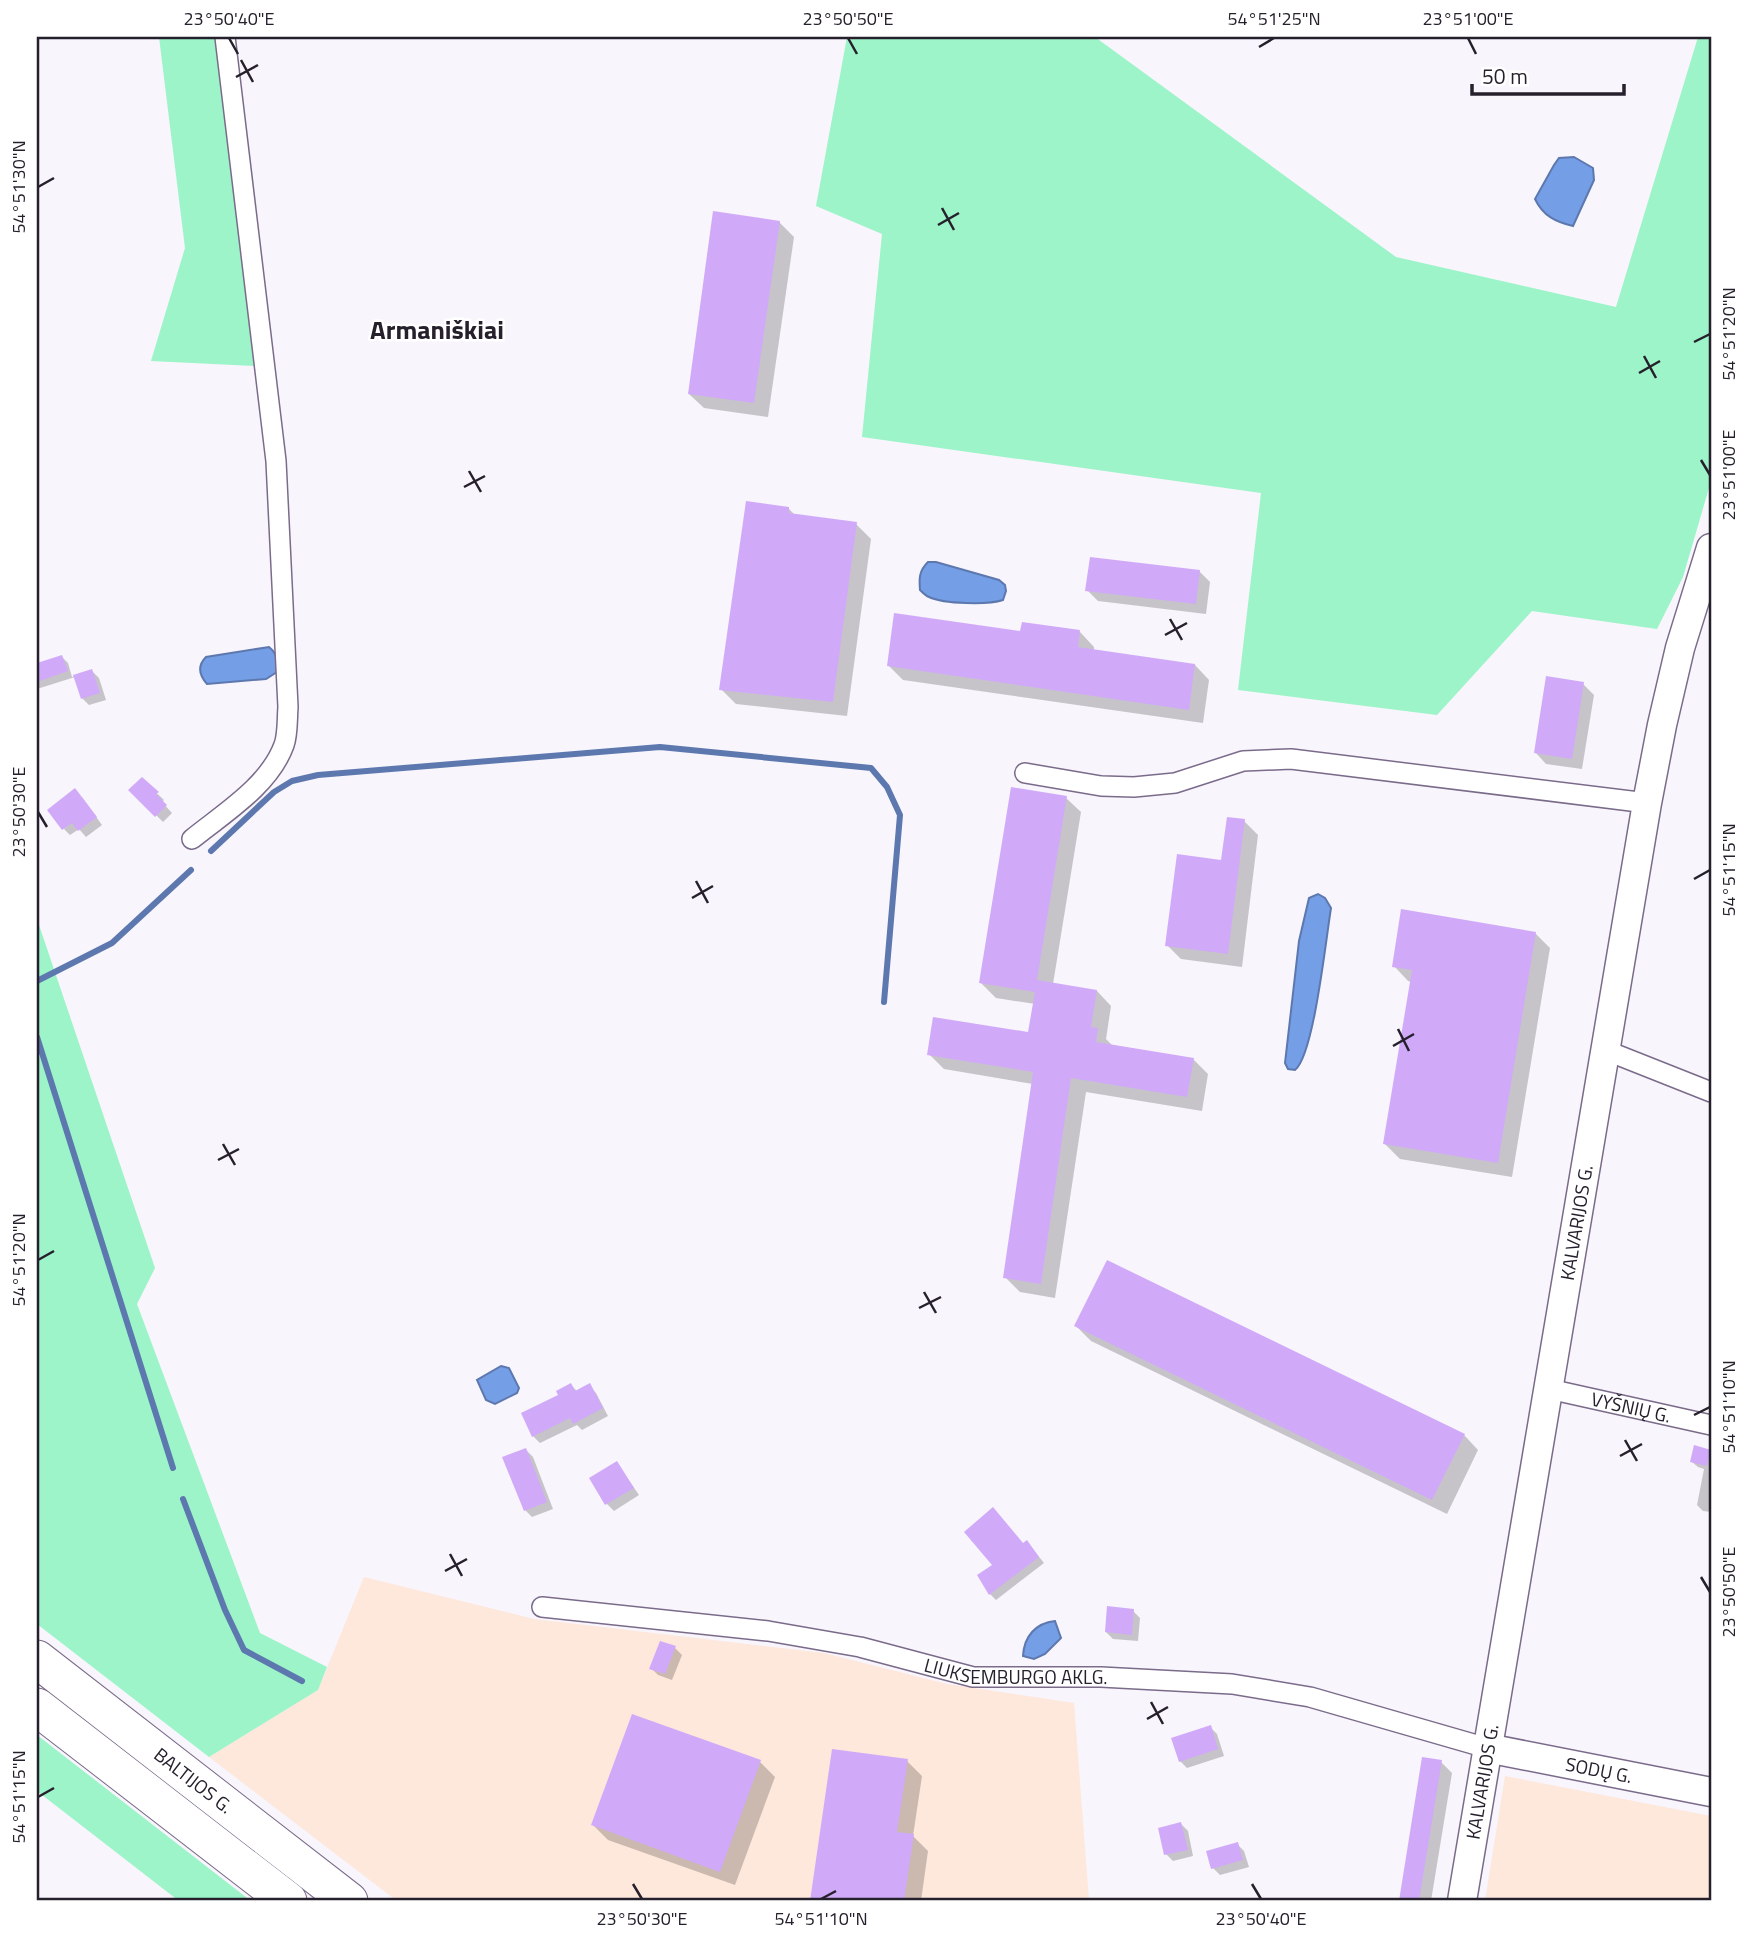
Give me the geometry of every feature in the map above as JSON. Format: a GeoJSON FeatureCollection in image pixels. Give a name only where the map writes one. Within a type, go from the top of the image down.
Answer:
{"type":"FeatureCollection","features":[{"type":"Feature","properties":{"kind":"highway","name":"BALTIJOS G."},"geometry":{"type":"LineString","coordinates":[[37,1659],[349,1901]]}},
{"type":"Feature","properties":{"kind":"highway","name":"BALTIJOS G."},"geometry":{"type":"LineString","coordinates":[[37,1707],[288,1901]]}},
{"type":"Feature","properties":{"kind":"main road","name":"KALVARIJOS G."},"geometry":{"type":"LineString","coordinates":[[1462,1901],[1647,803],[1680,648],[1711,548]]}},
{"type":"Feature","properties":{"kind":"main road","name":"SODŲ G."},"geometry":{"type":"LineString","coordinates":[[1487,1748],[1711,1792]]}},
{"type":"Feature","properties":{"kind":"street"},"geometry":{"type":"LineString","coordinates":[[192,839],[250,791],[272,768],[284,744],[288,707],[276,461],[225,37]]}},
{"type":"Feature","properties":{"kind":"street"},"geometry":{"type":"LineString","coordinates":[[1025,773],[1101,786],[1134,787],[1175,783],[1243,761],[1291,759],[1647,803]]}},
{"type":"Feature","properties":{"kind":"street"},"geometry":{"type":"LineString","coordinates":[[1605,1050],[1711,1092]]}},
{"type":"Feature","properties":{"kind":"street","name":"VYŠNIŲ G."},"geometry":{"type":"LineString","coordinates":[[1549,1389],[1711,1426]]}},
{"type":"Feature","properties":{"kind":"street","name":"LIUKSEMBURGO AKLG."},"geometry":{"type":"LineString","coordinates":[[542,1607],[768,1630],[860,1647],[974,1676],[1101,1677],[1232,1684],[1310,1697],[1487,1748]]}},
{"type":"Feature","properties":{"kind":"shaded area"},"geometry":{"type":"Polygon","coordinates":[[[364,1577],[534,1619],[824,1653],[947,1684],[1074,1703],[1089,1901],[397,1901],[209,1757],[318,1690],[364,1577]]]}},
{"type":"Feature","properties":{"kind":"shaded area"},"geometry":{"type":"Polygon","coordinates":[[[1505,1776],[1711,1816],[1711,1901],[1485,1901],[1505,1776]]]}},
{"type":"Feature","properties":{"kind":"green space"},"geometry":{"type":"Polygon","coordinates":[[[159,37],[216,37],[254,366],[151,361],[185,248],[159,37]]]}},
{"type":"Feature","properties":{"kind":"green space"},"geometry":{"type":"Polygon","coordinates":[[[847,37],[1095,37],[1396,257],[1616,307],[1698,37],[1711,39],[1711,481],[1683,577],[1657,629],[1532,611],[1437,715],[1238,690],[1261,493],[862,437],[882,234],[816,206],[847,37]]]}},
{"type":"Feature","properties":{"kind":"green space"},"geometry":{"type":"Polygon","coordinates":[[[37,919],[155,1268],[137,1304],[260,1633],[327,1667],[318,1690],[209,1757],[37,1624],[37,919]]]}},
{"type":"Feature","properties":{"kind":"green space"},"geometry":{"type":"Polygon","coordinates":[[[37,1735],[251,1901],[179,1901],[37,1791],[37,1735]]]}},
{"type":"Feature","properties":{"kind":"water"},"geometry":{"type":"Polygon","coordinates":[[[1574,157],[1593,168],[1594,180],[1573,226],[1551,217],[1535,199],[1559,158],[1574,157]]]}},
{"type":"Feature","properties":{"kind":"water"},"geometry":{"type":"Polygon","coordinates":[[[928,562],[999,580],[1005,585],[1003,600],[966,603],[928,597],[920,590],[920,582],[921,572],[928,562]]]}},
{"type":"Feature","properties":{"kind":"water"},"geometry":{"type":"Polygon","coordinates":[[[269,647],[276,655],[278,668],[277,672],[266,679],[207,684],[202,677],[200,667],[206,657],[269,647]]]}},
{"type":"Feature","properties":{"kind":"water"},"geometry":{"type":"Polygon","coordinates":[[[1318,894],[1325,898],[1331,908],[1318,995],[1302,1060],[1295,1070],[1288,1069],[1285,1063],[1299,941],[1309,898],[1318,894]]]}},
{"type":"Feature","properties":{"kind":"water"},"geometry":{"type":"Polygon","coordinates":[[[501,1366],[509,1368],[519,1388],[517,1393],[495,1404],[486,1400],[477,1380],[501,1366]]]}},
{"type":"Feature","properties":{"kind":"water"},"geometry":{"type":"Polygon","coordinates":[[[1055,1621],[1061,1638],[1045,1654],[1034,1659],[1023,1656],[1026,1642],[1032,1632],[1042,1624],[1055,1621]]]}},
{"type":"Feature","properties":{"kind":"building"},"geometry":{"type":"Polygon","coordinates":[[[713,211],[780,221],[754,403],[688,394],[713,211]]]}},
{"type":"Feature","properties":{"kind":"building"},"geometry":{"type":"Polygon","coordinates":[[[746,501],[789,507],[789,513],[857,522],[833,702],[719,690],[746,501]]]}},
{"type":"Feature","properties":{"kind":"building"},"geometry":{"type":"Polygon","coordinates":[[[1090,557],[1200,570],[1196,604],[1085,591],[1090,557]]]}},
{"type":"Feature","properties":{"kind":"building"},"geometry":{"type":"Polygon","coordinates":[[[894,613],[1020,631],[1022,622],[1080,630],[1078,647],[1195,664],[1189,710],[887,666],[894,613]]]}},
{"type":"Feature","properties":{"kind":"building"},"geometry":{"type":"Polygon","coordinates":[[[62,655],[68,671],[37,682],[37,663],[62,655]]]}},
{"type":"Feature","properties":{"kind":"building"},"geometry":{"type":"Polygon","coordinates":[[[92,669],[100,693],[81,699],[73,675],[92,669]]]}},
{"type":"Feature","properties":{"kind":"building"},"geometry":{"type":"Polygon","coordinates":[[[1546,676],[1584,682],[1572,759],[1534,753],[1546,676]]]}},
{"type":"Feature","properties":{"kind":"building"},"geometry":{"type":"Polygon","coordinates":[[[142,777],[159,792],[156,794],[167,805],[155,817],[128,790],[142,777]]]}},
{"type":"Feature","properties":{"kind":"building"},"geometry":{"type":"Polygon","coordinates":[[[1011,787],[1067,796],[1037,980],[1097,990],[1091,1027],[1098,1028],[1096,1042],[1194,1058],[1187,1097],[1071,1078],[1041,1284],[1003,1278],[1033,1072],[927,1055],[933,1017],[1028,1032],[1035,992],[979,983],[1011,787]]]}},
{"type":"Feature","properties":{"kind":"building"},"geometry":{"type":"Polygon","coordinates":[[[75,788],[97,817],[78,831],[72,823],[62,830],[47,810],[75,788]]]}},
{"type":"Feature","properties":{"kind":"building"},"geometry":{"type":"Polygon","coordinates":[[[1227,817],[1245,819],[1228,954],[1165,946],[1177,854],[1221,860],[1227,817]]]}},
{"type":"Feature","properties":{"kind":"building"},"geometry":{"type":"Polygon","coordinates":[[[1401,909],[1536,932],[1498,1163],[1383,1144],[1412,970],[1392,967],[1401,909]]]}},
{"type":"Feature","properties":{"kind":"building"},"geometry":{"type":"Polygon","coordinates":[[[1107,1260],[1465,1434],[1432,1500],[1074,1326],[1107,1260]]]}},
{"type":"Feature","properties":{"kind":"building"},"geometry":{"type":"Polygon","coordinates":[[[571,1383],[575,1391],[590,1383],[603,1408],[573,1424],[570,1418],[532,1437],[521,1413],[558,1395],[556,1391],[571,1383]]]}},
{"type":"Feature","properties":{"kind":"building"},"geometry":{"type":"Polygon","coordinates":[[[1694,1445],[1711,1450],[1707,1466],[1690,1462],[1694,1445]]]}},
{"type":"Feature","properties":{"kind":"building"},"geometry":{"type":"Polygon","coordinates":[[[526,1448],[547,1502],[524,1511],[502,1457],[526,1448]]]}},
{"type":"Feature","properties":{"kind":"building"},"geometry":{"type":"Polygon","coordinates":[[[617,1461],[634,1488],[605,1505],[589,1478],[617,1461]]]}},
{"type":"Feature","properties":{"kind":"building"},"geometry":{"type":"Polygon","coordinates":[[[993,1507],[1023,1543],[1027,1540],[1039,1557],[989,1595],[977,1575],[992,1565],[964,1532],[993,1507]]]}},
{"type":"Feature","properties":{"kind":"building"},"geometry":{"type":"Polygon","coordinates":[[[1107,1606],[1134,1609],[1132,1635],[1105,1632],[1107,1606]]]}},
{"type":"Feature","properties":{"kind":"building"},"geometry":{"type":"Polygon","coordinates":[[[660,1641],[676,1646],[665,1674],[649,1669],[660,1641]]]}},
{"type":"Feature","properties":{"kind":"building"},"geometry":{"type":"Polygon","coordinates":[[[632,1714],[761,1760],[720,1872],[591,1825],[632,1714]]]}},
{"type":"Feature","properties":{"kind":"building"},"geometry":{"type":"Polygon","coordinates":[[[1211,1725],[1218,1749],[1179,1762],[1171,1738],[1211,1725]]]}},
{"type":"Feature","properties":{"kind":"building"},"geometry":{"type":"Polygon","coordinates":[[[832,1749],[908,1759],[897,1832],[914,1834],[904,1901],[810,1901],[832,1749]]]}},
{"type":"Feature","properties":{"kind":"building"},"geometry":{"type":"Polygon","coordinates":[[[1422,1757],[1442,1760],[1419,1901],[1399,1901],[1422,1757]]]}},
{"type":"Feature","properties":{"kind":"building"},"geometry":{"type":"Polygon","coordinates":[[[1181,1822],[1188,1850],[1164,1855],[1158,1828],[1181,1822]]]}},
{"type":"Feature","properties":{"kind":"building"},"geometry":{"type":"Polygon","coordinates":[[[1238,1842],[1243,1860],[1211,1869],[1206,1851],[1238,1842]]]}},
{"type":"Feature","properties":{"kind":"waterway"},"geometry":{"type":"LineString","coordinates":[[211,851],[274,792],[292,781],[318,775],[660,747],[871,768],[887,787],[900,815],[884,1002]]}},
{"type":"Feature","properties":{"kind":"waterway"},"geometry":{"type":"LineString","coordinates":[[37,981],[112,943],[191,870]]}},
{"type":"Feature","properties":{"kind":"waterway"},"geometry":{"type":"LineString","coordinates":[[37,1037],[173,1468]]}},
{"type":"Feature","properties":{"kind":"waterway"},"geometry":{"type":"LineString","coordinates":[[183,1499],[225,1610],[244,1650],[302,1681]]}},
{"type":"Feature","properties":{"kind":"district","name":"Armaniškiai"},"geometry":{"type":"Point","coordinates":[437,330]}}]}
